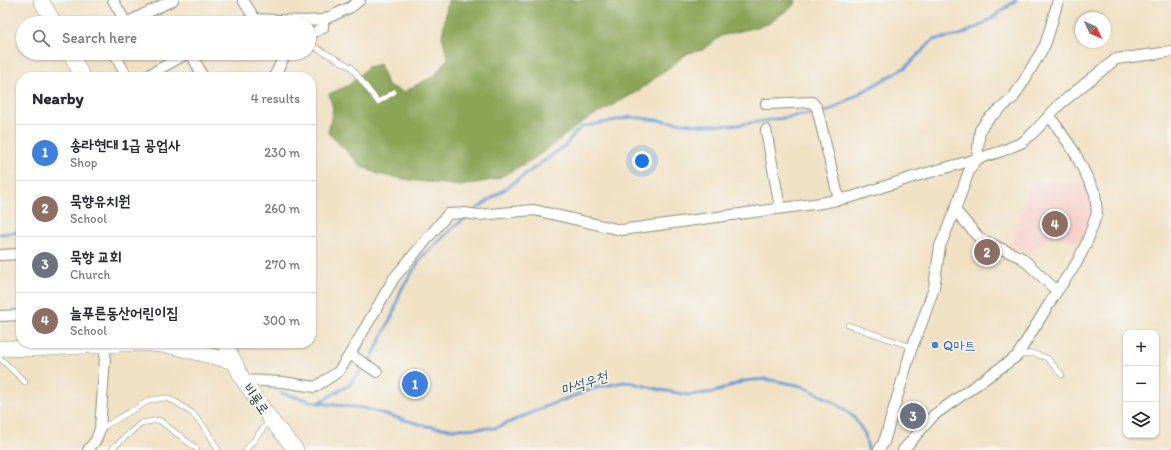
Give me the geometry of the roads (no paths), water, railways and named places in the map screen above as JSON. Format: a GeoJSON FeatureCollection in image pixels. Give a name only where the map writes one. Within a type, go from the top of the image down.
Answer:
{"type":"FeatureCollection","features":[{"type":"Feature","properties":{"kind":"main road"},"geometry":{"type":"LineString","coordinates":[[41,0],[50,16]]}},
{"type":"Feature","properties":{"kind":"main road"},"geometry":{"type":"LineString","coordinates":[[74,60],[80,72]]}},
{"type":"Feature","properties":{"kind":"main road"},"geometry":{"type":"LineString","coordinates":[[0,348],[45,348]]}},
{"type":"Feature","properties":{"kind":"main road"},"geometry":{"type":"LineString","coordinates":[[179,348],[234,362]]}},
{"type":"Feature","properties":{"kind":"main road","name":"비룡로"},"geometry":{"type":"LineString","coordinates":[[227,348],[243,380],[271,420],[296,450]]}},
{"type":"Feature","properties":{"kind":"street"},"geometry":{"type":"LineString","coordinates":[[113,0],[122,16]]}},
{"type":"Feature","properties":{"kind":"street"},"geometry":{"type":"LineString","coordinates":[[140,16],[173,0]]}},
{"type":"Feature","properties":{"kind":"street"},"geometry":{"type":"LineString","coordinates":[[243,0],[253,16]]}},
{"type":"Feature","properties":{"kind":"street"},"geometry":{"type":"LineString","coordinates":[[316,20],[323,20],[351,8],[360,0]]}},
{"type":"Feature","properties":{"kind":"street"},"geometry":{"type":"LineString","coordinates":[[882,447],[912,347],[934,288],[940,246],[969,171],[977,159],[980,130],[986,120],[1013,98],[1022,84],[1044,45],[1058,0]]}},
{"type":"Feature","properties":{"kind":"street"},"geometry":{"type":"LineString","coordinates":[[316,32],[323,28],[323,20]]}},
{"type":"Feature","properties":{"kind":"street"},"geometry":{"type":"LineString","coordinates":[[243,380],[283,382],[315,387],[338,372],[394,278],[448,214],[464,212],[479,215],[534,210],[621,230],[840,200],[977,159],[1023,142],[1060,104],[1116,59],[1171,51]]}},
{"type":"Feature","properties":{"kind":"street"},"geometry":{"type":"LineString","coordinates":[[118,60],[124,72]]}},
{"type":"Feature","properties":{"kind":"street"},"geometry":{"type":"LineString","coordinates":[[154,72],[177,60]]}},
{"type":"Feature","properties":{"kind":"street"},"geometry":{"type":"LineString","coordinates":[[194,60],[200,72]]}},
{"type":"Feature","properties":{"kind":"street"},"geometry":{"type":"LineString","coordinates":[[277,72],[283,60]]}},
{"type":"Feature","properties":{"kind":"street"},"geometry":{"type":"LineString","coordinates":[[766,104],[812,102],[817,108],[840,200]]}},
{"type":"Feature","properties":{"kind":"street"},"geometry":{"type":"LineString","coordinates":[[903,450],[934,415],[1017,356],[1057,291],[1076,264],[1086,242],[1096,213],[1095,193],[1074,153],[1049,116]]}},
{"type":"Feature","properties":{"kind":"street"},"geometry":{"type":"LineString","coordinates":[[766,130],[780,208]]}},
{"type":"Feature","properties":{"kind":"street"},"geometry":{"type":"LineString","coordinates":[[955,210],[980,239],[1022,258],[1057,291]]}},
{"type":"Feature","properties":{"kind":"street"},"geometry":{"type":"LineString","coordinates":[[0,255],[16,254]]}},
{"type":"Feature","properties":{"kind":"street"},"geometry":{"type":"LineString","coordinates":[[0,316],[16,315]]}},
{"type":"Feature","properties":{"kind":"street"},"geometry":{"type":"LineString","coordinates":[[88,450],[96,440],[100,429],[106,348]]}},
{"type":"Feature","properties":{"kind":"street"},"geometry":{"type":"LineString","coordinates":[[350,354],[374,370]]}},
{"type":"Feature","properties":{"kind":"lane"},"geometry":{"type":"LineString","coordinates":[[316,48],[351,66],[378,102],[394,92]]}},
{"type":"Feature","properties":{"kind":"lane"},"geometry":{"type":"LineString","coordinates":[[848,325],[912,347]]}},
{"type":"Feature","properties":{"kind":"lane"},"geometry":{"type":"LineString","coordinates":[[1017,356],[1032,353],[1047,358],[1062,375]]}},
{"type":"Feature","properties":{"kind":"lane"},"geometry":{"type":"LineString","coordinates":[[0,358],[25,382]]}},
{"type":"Feature","properties":{"kind":"lane"},"geometry":{"type":"LineString","coordinates":[[100,429],[150,400],[166,398],[176,402],[192,413],[206,429],[218,450]]}},
{"type":"Feature","properties":{"kind":"lane"},"geometry":{"type":"LineString","coordinates":[[112,450],[114,446],[141,423],[159,420],[197,449]]}},
{"type":"Feature","properties":{"kind":"lane"},"geometry":{"type":"LineString","coordinates":[[246,450],[271,420]]}},
{"type":"Feature","properties":{"kind":"waterway"},"geometry":{"type":"LineString","coordinates":[[474,211],[565,146],[575,133],[582,127],[631,117],[700,125],[737,125],[829,111],[906,67],[933,40],[960,35],[984,24],[1016,0]]}},
{"type":"Feature","properties":{"kind":"waterway"},"geometry":{"type":"LineString","coordinates":[[318,403],[349,385],[372,357],[393,314],[401,290],[422,257],[468,216]]}},
{"type":"Feature","properties":{"kind":"waterway","name":"마석우천"},"geometry":{"type":"LineString","coordinates":[[0,234],[16,232]]}},
{"type":"Feature","properties":{"kind":"waterway","name":"마석우천"},"geometry":{"type":"LineString","coordinates":[[281,393],[318,403],[363,408],[426,426],[451,429],[496,428],[547,406],[595,388],[624,382],[689,395],[715,392],[744,381],[766,379],[802,386],[834,402],[853,416],[865,434],[868,450]]}},
{"type":"Feature","properties":{"kind":"place","name":"늘푸른동산어린이집"},"geometry":{"type":"Point","coordinates":[1055,224]}},
{"type":"Feature","properties":{"kind":"place","name":"묵향유치원"},"geometry":{"type":"Point","coordinates":[987,252]}},
{"type":"Feature","properties":{"kind":"place","name":"Q마트"},"geometry":{"type":"Point","coordinates":[935,345]}},
{"type":"Feature","properties":{"kind":"place","name":"송라현대 1급 공업사"},"geometry":{"type":"Point","coordinates":[415,384]}},
{"type":"Feature","properties":{"kind":"place","name":"묵향 교회"},"geometry":{"type":"Point","coordinates":[913,416]}}]}
